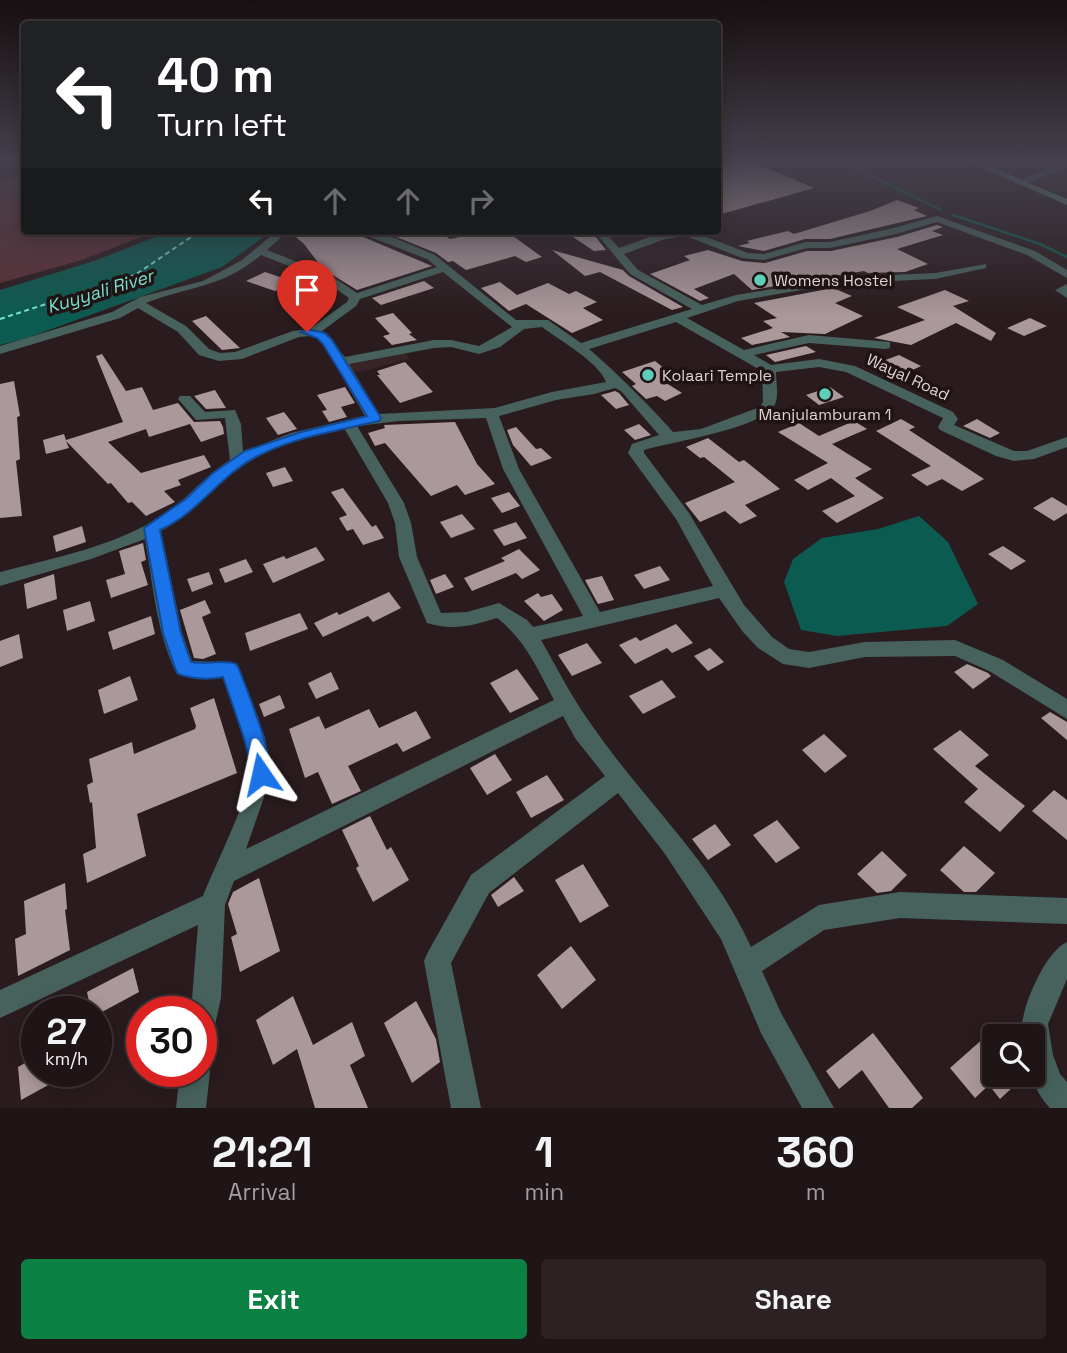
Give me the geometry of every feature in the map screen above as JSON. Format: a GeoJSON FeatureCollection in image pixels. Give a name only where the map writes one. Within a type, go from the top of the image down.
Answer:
{"type":"FeatureCollection","features":[{"type":"Feature","properties":{"kind":"street"},"geometry":{"type":"LineString","coordinates":[[692,235],[746,256],[764,257],[806,245],[830,245],[895,231],[936,219],[1031,253],[1067,275]]}},
{"type":"Feature","properties":{"kind":"street"},"geometry":{"type":"LineString","coordinates":[[0,350],[85,325],[144,299],[206,284],[246,262],[279,235]]}},
{"type":"Feature","properties":{"kind":"street"},"geometry":{"type":"LineString","coordinates":[[372,235],[414,249],[446,268],[512,323],[520,326],[544,323],[581,349],[610,374],[614,382],[626,388],[669,437]]}},
{"type":"Feature","properties":{"kind":"street"},"geometry":{"type":"LineString","coordinates":[[602,235],[634,272],[701,309]]}},
{"type":"Feature","properties":{"kind":"street"},"geometry":{"type":"LineString","coordinates":[[616,253],[655,235]]}},
{"type":"Feature","properties":{"kind":"street"},"geometry":{"type":"LineString","coordinates":[[258,250],[326,277],[355,297]]}},
{"type":"Feature","properties":{"kind":"street"},"geometry":{"type":"LineString","coordinates":[[581,349],[639,328],[701,312],[701,309],[736,298],[847,280],[935,276],[982,266]]}},
{"type":"Feature","properties":{"kind":"street"},"geometry":{"type":"LineString","coordinates":[[140,303],[182,329],[204,352],[219,356],[237,356],[297,334],[313,332],[352,304],[355,297],[446,268]]}},
{"type":"Feature","properties":{"kind":"street"},"geometry":{"type":"LineString","coordinates":[[1067,287],[1061,290],[1067,295]]}},
{"type":"Feature","properties":{"kind":"street"},"geometry":{"type":"LineString","coordinates":[[678,319],[769,369],[770,402],[765,410],[704,433],[644,443],[637,447],[636,453],[682,514],[738,613],[771,647],[785,657],[799,660],[863,650],[906,650],[929,645],[958,648],[986,661],[1067,710]]}},
{"type":"Feature","properties":{"kind":"street"},"geometry":{"type":"LineString","coordinates":[[341,362],[394,349],[436,344],[458,344],[479,350],[497,342],[520,326]]}},
{"type":"Feature","properties":{"kind":"street"},"geometry":{"type":"LineString","coordinates":[[313,332],[328,342],[374,418]]}},
{"type":"Feature","properties":{"kind":"street"},"geometry":{"type":"LineString","coordinates":[[741,354],[809,339],[886,345]]}},
{"type":"Feature","properties":{"kind":"street","name":"Wayal Road"},"geometry":{"type":"LineString","coordinates":[[769,369],[819,363],[850,369],[948,415],[951,419],[945,427],[1001,453],[1029,456],[1067,442]]}},
{"type":"Feature","properties":{"kind":"street"},"geometry":{"type":"LineString","coordinates":[[0,579],[115,543],[165,522],[238,462],[282,441],[374,418],[491,413],[559,395],[606,388],[614,382]]}},
{"type":"Feature","properties":{"kind":"street"},"geometry":{"type":"LineString","coordinates":[[185,399],[201,417],[230,414],[233,420],[233,448],[238,462]]}},
{"type":"Feature","properties":{"kind":"street"},"geometry":{"type":"LineString","coordinates":[[491,413],[511,469],[594,619]]}},
{"type":"Feature","properties":{"kind":"street"},"geometry":{"type":"LineString","coordinates":[[347,423],[361,441],[396,503],[403,523],[408,557],[434,618],[441,621],[464,620],[499,610],[520,625],[598,753],[674,846],[730,930],[778,1035],[819,1108]]}},
{"type":"Feature","properties":{"kind":"street"},"geometry":{"type":"LineString","coordinates":[[152,528],[172,633],[184,668],[207,672],[230,669],[254,738],[261,774],[212,905],[207,996]]}},
{"type":"Feature","properties":{"kind":"street"},"geometry":{"type":"LineString","coordinates":[[528,636],[723,590]]}},
{"type":"Feature","properties":{"kind":"street"},"geometry":{"type":"LineString","coordinates":[[226,873],[567,704]]}},
{"type":"Feature","properties":{"kind":"street"},"geometry":{"type":"LineString","coordinates":[[466,1108],[437,961],[480,884],[619,779]]}},
{"type":"Feature","properties":{"kind":"street"},"geometry":{"type":"LineString","coordinates":[[0,1004],[212,905]]}},
{"type":"Feature","properties":{"kind":"street"},"geometry":{"type":"LineString","coordinates":[[746,966],[819,918],[900,905],[1067,911]]}},
{"type":"Feature","properties":{"kind":"street"},"geometry":{"type":"LineString","coordinates":[[1067,955],[1052,978],[1034,1024],[1039,1055],[1048,1083],[1067,1104]]}},
{"type":"Feature","properties":{"kind":"street"},"geometry":{"type":"LineString","coordinates":[[191,1108],[193,1087]]}},
{"type":"Feature","properties":{"kind":"shaded area"},"geometry":{"type":"Polygon","coordinates":[[[0,213],[21,213],[21,235],[146,235],[82,260],[0,283],[0,213]]]}},
{"type":"Feature","properties":{"kind":"shaded area"},"geometry":{"type":"Polygon","coordinates":[[[402,349],[410,359],[355,373],[347,363],[402,349]]]}},
{"type":"Feature","properties":{"kind":"water","name":"Kuyyali River"},"geometry":{"type":"Polygon","coordinates":[[[161,235],[266,235],[222,267],[27,338],[0,345],[0,290],[94,261],[161,235]]]}},
{"type":"Feature","properties":{"kind":"water"},"geometry":{"type":"Polygon","coordinates":[[[919,516],[948,542],[978,604],[947,626],[837,636],[801,630],[784,582],[793,559],[822,538],[878,529],[919,516]]]}},
{"type":"Feature","properties":{"kind":"building"},"geometry":{"type":"Polygon","coordinates":[[[864,213],[920,213],[927,216],[830,239],[805,239],[764,251],[738,246],[750,243],[747,241],[788,231],[794,234],[864,213]]]}},
{"type":"Feature","properties":{"kind":"building"},"geometry":{"type":"Polygon","coordinates":[[[937,225],[943,227],[932,231],[943,235],[897,249],[928,264],[905,272],[864,271],[752,290],[734,274],[694,289],[709,298],[700,301],[650,274],[690,260],[684,256],[708,250],[742,261],[765,263],[807,251],[831,251],[897,237],[937,225]]]}},
{"type":"Feature","properties":{"kind":"building"},"geometry":{"type":"Polygon","coordinates":[[[294,235],[361,236],[432,266],[357,290],[323,269],[294,235]]]}},
{"type":"Feature","properties":{"kind":"building"},"geometry":{"type":"Polygon","coordinates":[[[391,235],[444,235],[450,239],[469,235],[512,235],[542,257],[526,262],[515,256],[466,270],[436,253],[391,235]]]}},
{"type":"Feature","properties":{"kind":"building"},"geometry":{"type":"Polygon","coordinates":[[[570,235],[594,235],[606,250],[594,251],[570,235]]]}},
{"type":"Feature","properties":{"kind":"building"},"geometry":{"type":"Polygon","coordinates":[[[552,250],[623,270],[683,307],[672,310],[600,272],[585,276],[552,250]]]}},
{"type":"Feature","properties":{"kind":"building"},"geometry":{"type":"Polygon","coordinates":[[[265,272],[295,282],[275,291],[246,281],[265,272]]]}},
{"type":"Feature","properties":{"kind":"building"},"geometry":{"type":"Polygon","coordinates":[[[424,281],[434,288],[381,305],[372,298],[424,281]]]}},
{"type":"Feature","properties":{"kind":"building"},"geometry":{"type":"Polygon","coordinates":[[[500,282],[517,295],[548,283],[569,294],[576,291],[597,302],[583,308],[603,320],[572,333],[526,304],[509,311],[481,288],[500,282]]]}},
{"type":"Feature","properties":{"kind":"building"},"geometry":{"type":"Polygon","coordinates":[[[833,288],[852,296],[835,303],[863,316],[825,334],[781,332],[790,337],[752,345],[741,338],[773,328],[763,321],[777,318],[754,303],[833,288]]]}},
{"type":"Feature","properties":{"kind":"building"},"geometry":{"type":"Polygon","coordinates":[[[945,290],[969,301],[953,306],[996,333],[991,341],[956,323],[911,345],[874,338],[925,320],[897,307],[945,290]]]}},
{"type":"Feature","properties":{"kind":"building"},"geometry":{"type":"Polygon","coordinates":[[[393,313],[417,340],[392,345],[383,336],[390,334],[375,318],[393,313]]]}},
{"type":"Feature","properties":{"kind":"building"},"geometry":{"type":"Polygon","coordinates":[[[206,316],[240,348],[222,350],[192,321],[206,316]]]}},
{"type":"Feature","properties":{"kind":"building"},"geometry":{"type":"Polygon","coordinates":[[[1030,318],[1047,326],[1024,336],[1007,328],[1030,318]]]}},
{"type":"Feature","properties":{"kind":"building"},"geometry":{"type":"Polygon","coordinates":[[[806,346],[816,352],[775,362],[766,355],[806,346]]]}},
{"type":"Feature","properties":{"kind":"building"},"geometry":{"type":"Polygon","coordinates":[[[102,354],[126,391],[142,387],[153,410],[178,403],[194,422],[220,421],[223,427],[224,434],[201,442],[190,424],[149,437],[146,429],[108,442],[141,473],[204,455],[211,467],[178,480],[181,485],[164,491],[175,502],[146,516],[132,502],[128,503],[111,483],[108,484],[66,441],[69,448],[46,454],[43,440],[64,434],[66,440],[123,422],[96,356],[102,354]]]}},
{"type":"Feature","properties":{"kind":"building"},"geometry":{"type":"Polygon","coordinates":[[[899,355],[921,366],[898,377],[890,372],[883,375],[869,366],[899,355]]]}},
{"type":"Feature","properties":{"kind":"building"},"geometry":{"type":"Polygon","coordinates":[[[655,361],[675,377],[663,381],[682,393],[665,401],[657,396],[646,399],[632,386],[636,384],[622,372],[655,361]]]}},
{"type":"Feature","properties":{"kind":"building"},"geometry":{"type":"Polygon","coordinates":[[[405,362],[433,392],[400,403],[377,375],[380,375],[377,371],[405,362]]]}},
{"type":"Feature","properties":{"kind":"building"},"geometry":{"type":"Polygon","coordinates":[[[14,381],[20,416],[17,417],[20,459],[16,461],[22,516],[0,518],[0,384],[14,381]]]}},
{"type":"Feature","properties":{"kind":"building"},"geometry":{"type":"Polygon","coordinates":[[[345,387],[355,403],[341,407],[347,417],[329,422],[322,411],[327,410],[317,395],[345,387]]]}},
{"type":"Feature","properties":{"kind":"building","name":"Manjulamburam 1"},"geometry":{"type":"Polygon","coordinates":[[[830,387],[844,397],[819,405],[806,395],[830,387]]]}},
{"type":"Feature","properties":{"kind":"building"},"geometry":{"type":"Polygon","coordinates":[[[215,390],[226,408],[206,409],[194,396],[215,390]]]}},
{"type":"Feature","properties":{"kind":"building"},"geometry":{"type":"Polygon","coordinates":[[[615,391],[629,405],[616,409],[601,395],[615,391]]]}},
{"type":"Feature","properties":{"kind":"building"},"geometry":{"type":"Polygon","coordinates":[[[284,412],[297,429],[278,435],[266,418],[284,412]]]}},
{"type":"Feature","properties":{"kind":"building"},"geometry":{"type":"Polygon","coordinates":[[[901,419],[915,427],[909,430],[984,479],[962,491],[942,479],[927,486],[911,475],[931,466],[876,431],[901,419]]]}},
{"type":"Feature","properties":{"kind":"building"},"geometry":{"type":"Polygon","coordinates":[[[977,419],[1000,433],[990,438],[963,426],[977,419]]]}},
{"type":"Feature","properties":{"kind":"building"},"geometry":{"type":"Polygon","coordinates":[[[854,421],[867,429],[832,444],[872,469],[855,478],[884,498],[837,523],[822,511],[855,496],[831,478],[808,490],[794,480],[828,463],[778,432],[799,423],[819,436],[854,421]]]}},
{"type":"Feature","properties":{"kind":"building"},"geometry":{"type":"Polygon","coordinates":[[[455,422],[477,464],[495,484],[465,495],[457,485],[431,496],[385,443],[375,446],[368,433],[385,428],[384,425],[455,422]]]}},
{"type":"Feature","properties":{"kind":"building"},"geometry":{"type":"Polygon","coordinates":[[[639,424],[651,435],[635,440],[624,430],[639,424]]]}},
{"type":"Feature","properties":{"kind":"building"},"geometry":{"type":"Polygon","coordinates":[[[516,427],[536,449],[541,448],[552,458],[531,466],[513,445],[507,430],[516,427]]]}},
{"type":"Feature","properties":{"kind":"building"},"geometry":{"type":"Polygon","coordinates":[[[708,438],[739,462],[744,460],[780,489],[745,505],[757,516],[740,524],[725,511],[700,522],[685,503],[735,482],[704,457],[700,458],[686,447],[708,438]]]}},
{"type":"Feature","properties":{"kind":"building"},"geometry":{"type":"Polygon","coordinates":[[[285,467],[293,481],[273,487],[266,473],[285,467]]]}},
{"type":"Feature","properties":{"kind":"building"},"geometry":{"type":"Polygon","coordinates":[[[343,488],[372,527],[376,525],[384,538],[363,545],[353,529],[347,531],[339,518],[347,515],[331,492],[343,488]]]}},
{"type":"Feature","properties":{"kind":"building"},"geometry":{"type":"Polygon","coordinates":[[[509,492],[520,506],[502,513],[491,498],[509,492]]]}},
{"type":"Feature","properties":{"kind":"building"},"geometry":{"type":"Polygon","coordinates":[[[1052,497],[1067,506],[1067,513],[1054,521],[1033,508],[1052,497]]]}},
{"type":"Feature","properties":{"kind":"building"},"geometry":{"type":"Polygon","coordinates":[[[462,514],[475,529],[451,538],[440,522],[462,514]]]}},
{"type":"Feature","properties":{"kind":"building"},"geometry":{"type":"Polygon","coordinates":[[[516,522],[527,538],[504,546],[493,530],[516,522]]]}},
{"type":"Feature","properties":{"kind":"building"},"geometry":{"type":"Polygon","coordinates":[[[82,526],[86,542],[56,552],[53,536],[82,526]]]}},
{"type":"Feature","properties":{"kind":"building"},"geometry":{"type":"Polygon","coordinates":[[[143,543],[146,560],[141,562],[148,585],[111,598],[106,580],[125,574],[119,551],[143,543]]]}},
{"type":"Feature","properties":{"kind":"building"},"geometry":{"type":"Polygon","coordinates":[[[1003,546],[1026,561],[1011,570],[988,554],[1003,546]]]}},
{"type":"Feature","properties":{"kind":"building"},"geometry":{"type":"Polygon","coordinates":[[[316,547],[325,560],[273,583],[263,564],[284,556],[286,559],[316,547]]]}},
{"type":"Feature","properties":{"kind":"building"},"geometry":{"type":"Polygon","coordinates":[[[519,549],[540,570],[522,579],[516,573],[472,591],[464,578],[505,561],[501,558],[519,549]]]}},
{"type":"Feature","properties":{"kind":"building"},"geometry":{"type":"Polygon","coordinates":[[[246,559],[253,572],[225,583],[219,569],[246,559]]]}},
{"type":"Feature","properties":{"kind":"building"},"geometry":{"type":"Polygon","coordinates":[[[660,566],[670,580],[644,589],[634,575],[660,566]]]}},
{"type":"Feature","properties":{"kind":"building"},"geometry":{"type":"Polygon","coordinates":[[[209,572],[213,584],[192,592],[187,579],[209,572]]]}},
{"type":"Feature","properties":{"kind":"building"},"geometry":{"type":"Polygon","coordinates":[[[54,574],[57,599],[27,609],[24,584],[54,574]]]}},
{"type":"Feature","properties":{"kind":"building"},"geometry":{"type":"Polygon","coordinates":[[[445,574],[454,587],[436,594],[430,580],[445,574]]]}},
{"type":"Feature","properties":{"kind":"building"},"geometry":{"type":"Polygon","coordinates":[[[602,576],[614,600],[598,604],[585,580],[602,576]]]}},
{"type":"Feature","properties":{"kind":"building"},"geometry":{"type":"Polygon","coordinates":[[[389,592],[401,608],[373,622],[368,616],[323,637],[314,623],[337,612],[339,615],[389,592]]]}},
{"type":"Feature","properties":{"kind":"building"},"geometry":{"type":"Polygon","coordinates":[[[538,593],[541,597],[552,594],[563,610],[544,621],[524,601],[538,593]]]}},
{"type":"Feature","properties":{"kind":"building"},"geometry":{"type":"Polygon","coordinates":[[[205,600],[211,613],[202,617],[216,654],[203,659],[194,658],[180,610],[205,600]]]}},
{"type":"Feature","properties":{"kind":"building"},"geometry":{"type":"Polygon","coordinates":[[[90,601],[95,621],[67,631],[63,610],[90,601]]]}},
{"type":"Feature","properties":{"kind":"building"},"geometry":{"type":"Polygon","coordinates":[[[300,613],[308,629],[250,651],[245,633],[300,613]]]}},
{"type":"Feature","properties":{"kind":"building"},"geometry":{"type":"Polygon","coordinates":[[[151,616],[155,634],[113,650],[108,632],[151,616]]]}},
{"type":"Feature","properties":{"kind":"building"},"geometry":{"type":"Polygon","coordinates":[[[676,624],[693,643],[672,653],[667,648],[635,664],[619,645],[636,637],[640,641],[676,624]]]}},
{"type":"Feature","properties":{"kind":"building"},"geometry":{"type":"Polygon","coordinates":[[[19,634],[23,658],[0,667],[0,641],[19,634]]]}},
{"type":"Feature","properties":{"kind":"building"},"geometry":{"type":"Polygon","coordinates":[[[587,643],[602,663],[572,676],[558,655],[587,643]]]}},
{"type":"Feature","properties":{"kind":"building"},"geometry":{"type":"Polygon","coordinates":[[[710,648],[724,662],[708,671],[694,656],[710,648]]]}},
{"type":"Feature","properties":{"kind":"building"},"geometry":{"type":"Polygon","coordinates":[[[967,664],[991,676],[973,689],[954,672],[967,664]]]}},
{"type":"Feature","properties":{"kind":"building"},"geometry":{"type":"Polygon","coordinates":[[[517,669],[539,699],[510,713],[490,683],[517,669]]]}},
{"type":"Feature","properties":{"kind":"building"},"geometry":{"type":"Polygon","coordinates":[[[331,672],[339,689],[316,699],[308,683],[331,672]]]}},
{"type":"Feature","properties":{"kind":"building"},"geometry":{"type":"Polygon","coordinates":[[[130,676],[138,700],[104,714],[98,690],[130,676]]]}},
{"type":"Feature","properties":{"kind":"building"},"geometry":{"type":"Polygon","coordinates":[[[662,680],[676,697],[643,714],[629,696],[662,680]]]}},
{"type":"Feature","properties":{"kind":"building"},"geometry":{"type":"Polygon","coordinates":[[[280,695],[285,708],[264,717],[259,704],[280,695]]]}},
{"type":"Feature","properties":{"kind":"building"},"geometry":{"type":"Polygon","coordinates":[[[214,698],[237,773],[137,814],[146,856],[87,883],[83,854],[96,848],[92,802],[90,803],[87,785],[93,782],[89,759],[132,742],[134,754],[195,729],[190,708],[214,698]]]}},
{"type":"Feature","properties":{"kind":"building"},"geometry":{"type":"Polygon","coordinates":[[[369,709],[379,728],[416,711],[431,738],[403,752],[397,743],[348,766],[361,791],[332,804],[318,772],[305,778],[289,729],[319,716],[325,729],[369,709]]]}},
{"type":"Feature","properties":{"kind":"building"},"geometry":{"type":"Polygon","coordinates":[[[1050,712],[1067,722],[1067,740],[1041,718],[1050,712]]]}},
{"type":"Feature","properties":{"kind":"building"},"geometry":{"type":"Polygon","coordinates":[[[960,730],[989,755],[975,766],[1025,806],[1000,832],[964,802],[978,789],[933,749],[960,730]]]}},
{"type":"Feature","properties":{"kind":"building"},"geometry":{"type":"Polygon","coordinates":[[[824,734],[847,756],[825,773],[802,750],[824,734]]]}},
{"type":"Feature","properties":{"kind":"building"},"geometry":{"type":"Polygon","coordinates":[[[495,754],[512,780],[487,795],[470,768],[495,754]]]}},
{"type":"Feature","properties":{"kind":"building"},"geometry":{"type":"Polygon","coordinates":[[[547,775],[564,800],[531,818],[516,792],[547,775]]]}},
{"type":"Feature","properties":{"kind":"building"},"geometry":{"type":"Polygon","coordinates":[[[1054,790],[1067,800],[1067,840],[1032,811],[1054,790]]]}},
{"type":"Feature","properties":{"kind":"building"},"geometry":{"type":"Polygon","coordinates":[[[370,816],[387,850],[391,847],[409,880],[373,902],[356,868],[359,866],[342,830],[370,816]]]}},
{"type":"Feature","properties":{"kind":"building"},"geometry":{"type":"Polygon","coordinates":[[[777,820],[800,848],[776,863],[753,835],[777,820]]]}},
{"type":"Feature","properties":{"kind":"building"},"geometry":{"type":"Polygon","coordinates":[[[715,824],[731,845],[708,860],[692,839],[715,824]]]}},
{"type":"Feature","properties":{"kind":"building"},"geometry":{"type":"Polygon","coordinates":[[[964,846],[995,873],[976,892],[964,892],[940,870],[964,846]]]}},
{"type":"Feature","properties":{"kind":"building"},"geometry":{"type":"Polygon","coordinates":[[[882,851],[907,875],[891,891],[877,893],[857,874],[882,851]]]}},
{"type":"Feature","properties":{"kind":"building"},"geometry":{"type":"Polygon","coordinates":[[[583,864],[609,906],[580,923],[555,880],[583,864]]]}},
{"type":"Feature","properties":{"kind":"building"},"geometry":{"type":"Polygon","coordinates":[[[514,877],[524,891],[498,907],[491,895],[514,877]]]}},
{"type":"Feature","properties":{"kind":"building"},"geometry":{"type":"Polygon","coordinates":[[[259,878],[280,951],[240,972],[231,937],[237,934],[228,904],[233,892],[259,878]]]}},
{"type":"Feature","properties":{"kind":"building"},"geometry":{"type":"Polygon","coordinates":[[[65,883],[70,950],[18,976],[15,939],[26,934],[24,901],[65,883]]]}},
{"type":"Feature","properties":{"kind":"building"},"geometry":{"type":"Polygon","coordinates":[[[571,946],[596,980],[562,1009],[537,975],[571,946]]]}},
{"type":"Feature","properties":{"kind":"building"},"geometry":{"type":"Polygon","coordinates":[[[133,968],[139,992],[126,996],[126,999],[112,1007],[112,996],[88,996],[87,992],[133,968]]]}},
{"type":"Feature","properties":{"kind":"building"},"geometry":{"type":"Polygon","coordinates":[[[293,996],[313,1045],[352,1022],[365,1056],[350,1065],[368,1108],[315,1108],[297,1049],[273,1065],[256,1020],[293,996]]]}},
{"type":"Feature","properties":{"kind":"building"},"geometry":{"type":"Polygon","coordinates":[[[416,1001],[436,1039],[440,1062],[412,1083],[384,1023],[416,1001]]]}},
{"type":"Feature","properties":{"kind":"building"},"geometry":{"type":"Polygon","coordinates":[[[873,1033],[923,1098],[912,1108],[889,1108],[862,1070],[839,1089],[826,1071],[873,1033]]]}},
{"type":"Feature","properties":{"kind":"building"},"geometry":{"type":"Polygon","coordinates":[[[982,1040],[982,1087],[987,1087],[975,1098],[950,1068],[982,1040]]]}},
{"type":"Feature","properties":{"kind":"building"},"geometry":{"type":"Polygon","coordinates":[[[21,1065],[21,1087],[45,1087],[21,1100],[18,1067],[21,1065]]]}},
{"type":"Feature","properties":{"kind":"building"},"geometry":{"type":"Polygon","coordinates":[[[991,1087],[1013,1087],[1000,1099],[991,1087]]]}},
{"type":"Feature","properties":{"kind":"waterway"},"geometry":{"type":"LineString","coordinates":[[953,215],[1040,244],[1067,257]]}},
{"type":"Feature","properties":{"kind":"ferry route"},"geometry":{"type":"LineString","coordinates":[[0,319],[135,275],[194,235]]}},
{"type":"Feature","properties":{"kind":"place","name":"Womens Hostel"},"geometry":{"type":"Point","coordinates":[760,280]}},
{"type":"Feature","properties":{"kind":"place","name":"Kolaari Temple"},"geometry":{"type":"Point","coordinates":[648,375]}},
{"type":"Feature","properties":{"kind":"place","name":"Manjulamburam 1"},"geometry":{"type":"Point","coordinates":[825,394]}},
{"type":"Feature","properties":{"kind":"route"},"geometry":{"type":"LineString","coordinates":[[261,774],[254,738],[230,669],[207,672],[184,668],[172,633],[152,528],[192,502],[218,476],[250,454],[306,434],[374,418],[328,342],[313,332],[307,332]]}}]}
